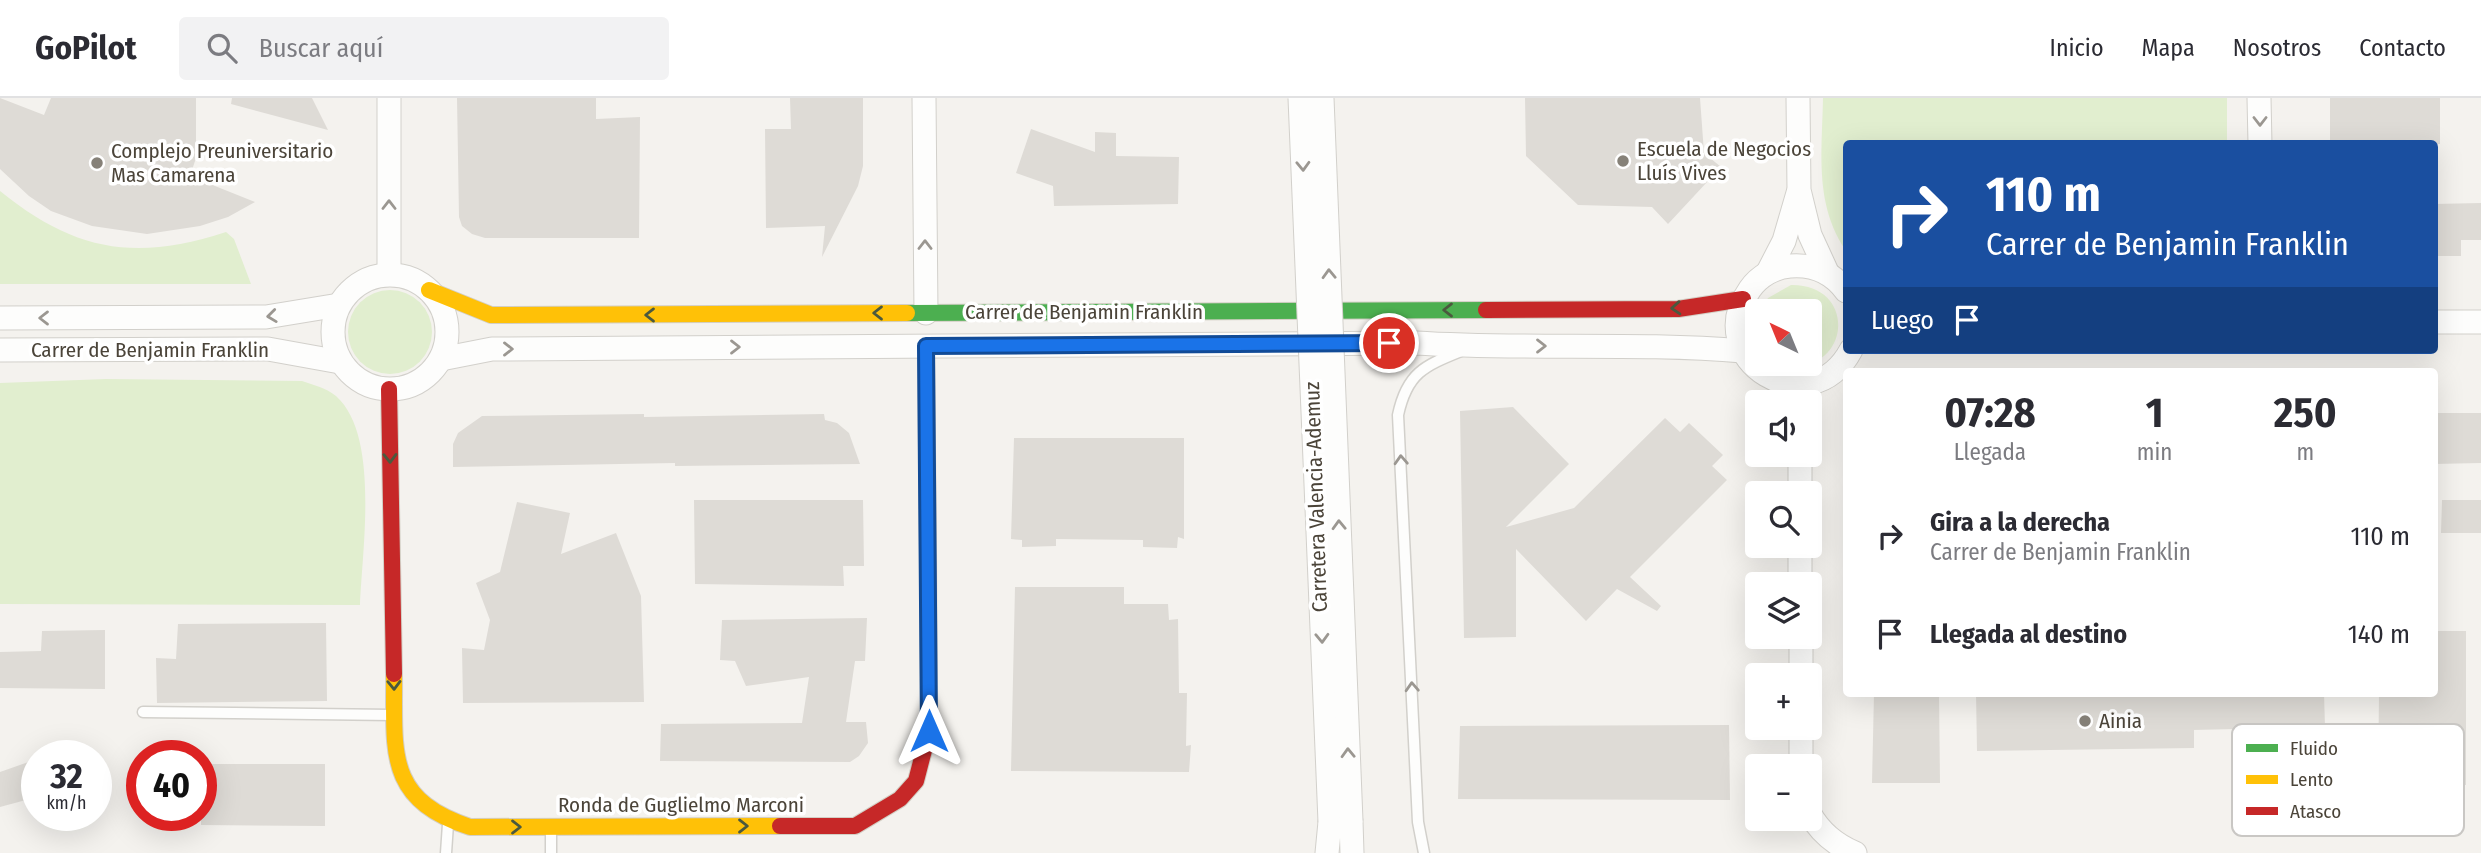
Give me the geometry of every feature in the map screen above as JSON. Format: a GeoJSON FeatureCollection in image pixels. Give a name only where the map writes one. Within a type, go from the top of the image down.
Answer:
{"type":"FeatureCollection","features":[{"type":"Feature","properties":{"kind":"street"},"geometry":{"type":"LineString","coordinates":[[388,98],[389,274]]}},
{"type":"Feature","properties":{"kind":"street"},"geometry":{"type":"LineString","coordinates":[[924,98],[926,313]]}},
{"type":"Feature","properties":{"kind":"street","name":"Carretera Valencia-Ademuz"},"geometry":{"type":"LineString","coordinates":[[1300,98],[1340,821],[1352,853]]}},
{"type":"Feature","properties":{"kind":"street","name":"Carretera Valencia-Ademuz"},"geometry":{"type":"LineString","coordinates":[[1322,98],[1340,821],[1327,853]]}},
{"type":"Feature","properties":{"kind":"street"},"geometry":{"type":"LineString","coordinates":[[1798,98],[1799,190],[1810,234],[1826,272]]}},
{"type":"Feature","properties":{"kind":"street"},"geometry":{"type":"LineString","coordinates":[[2259,98],[2260,140]]}},
{"type":"Feature","properties":{"kind":"street"},"geometry":{"type":"LineString","coordinates":[[1794,390],[1766,377],[1753,365],[1743,351],[1738,334],[1738,316],[1743,299],[1754,284],[1768,272],[1784,241],[1799,190]]}},
{"type":"Feature","properties":{"kind":"street"},"geometry":{"type":"LineString","coordinates":[[1768,272],[1787,266],[1807,265],[1826,272],[1843,288]]}},
{"type":"Feature","properties":{"kind":"street"},"geometry":{"type":"LineString","coordinates":[[389,274],[418,281],[429,290],[441,304],[447,322],[447,341],[441,359],[419,381],[389,389],[370,386],[354,377],[340,362],[332,334],[339,304],[360,282],[389,274]]}},
{"type":"Feature","properties":{"kind":"street","name":"Carrer de Benjamin Franklin"},"geometry":{"type":"LineString","coordinates":[[429,290],[491,316],[1678,309],[1743,299]]}},
{"type":"Feature","properties":{"kind":"street","name":"Carrer de Benjamin Franklin"},"geometry":{"type":"LineString","coordinates":[[0,318],[267,317],[339,304]]}},
{"type":"Feature","properties":{"kind":"street"},"geometry":{"type":"LineString","coordinates":[[2438,322],[2481,321]]}},
{"type":"Feature","properties":{"kind":"street","name":"Carrer de Benjamin Franklin"},"geometry":{"type":"LineString","coordinates":[[441,359],[492,349],[926,346],[1416,343],[1473,347],[1678,345],[1743,351]]}},
{"type":"Feature","properties":{"kind":"street","name":"Ronda de Guglielmo Marconi"},"geometry":{"type":"LineString","coordinates":[[389,389],[395,760],[410,792],[437,818],[470,827],[855,826],[900,802],[921,774],[929,731],[926,346]]}},
{"type":"Feature","properties":{"kind":"street","name":"Carrer de Benjamin Franklin"},"geometry":{"type":"LineString","coordinates":[[0,350],[268,349],[340,362]]}},
{"type":"Feature","properties":{"kind":"street"},"geometry":{"type":"LineString","coordinates":[[1806,390],[1830,375],[1850,354]]}},
{"type":"Feature","properties":{"kind":"street"},"geometry":{"type":"LineString","coordinates":[[1822,831],[1839,847],[1855,853]]}},
{"type":"Feature","properties":{"kind":"lane"},"geometry":{"type":"LineString","coordinates":[[1424,853],[1418,822],[1398,415],[1404,390],[1425,365],[1473,347]]}},
{"type":"Feature","properties":{"kind":"lane"},"geometry":{"type":"LineString","coordinates":[[143,712],[394,715]]}},
{"type":"Feature","properties":{"kind":"lane"},"geometry":{"type":"LineString","coordinates":[[446,853],[448,821]]}},
{"type":"Feature","properties":{"kind":"lane"},"geometry":{"type":"LineString","coordinates":[[551,827],[551,853]]}},
{"type":"Feature","properties":{"kind":"green space"},"geometry":{"type":"Polygon","coordinates":[[[1823,98],[2227,98],[2227,140],[1843,140],[1843,246],[1829,215],[1824,196],[1821,158],[1823,98]]]}},
{"type":"Feature","properties":{"kind":"green space"},"geometry":{"type":"Polygon","coordinates":[[[0,191],[54,227],[107,245],[163,247],[226,232],[234,239],[251,284],[0,284],[0,191]]]}},
{"type":"Feature","properties":{"kind":"green space"},"geometry":{"type":"Polygon","coordinates":[[[1791,285],[1813,289],[1828,299],[1836,313],[1838,329],[1833,345],[1822,357],[1822,299],[1768,298],[1791,285]]]}},
{"type":"Feature","properties":{"kind":"green space"},"geometry":{"type":"Polygon","coordinates":[[[390,290],[406,293],[420,302],[429,316],[432,332],[429,348],[420,362],[406,371],[390,374],[374,371],[360,362],[351,348],[348,332],[351,316],[360,302],[374,293],[390,290]]]}},
{"type":"Feature","properties":{"kind":"green space"},"geometry":{"type":"Polygon","coordinates":[[[106,379],[302,381],[336,396],[350,414],[359,437],[363,465],[365,525],[360,605],[0,604],[0,383],[106,379]]]}},
{"type":"Feature","properties":{"kind":"building","name":"Complejo Preuniversitario Mas Camarena"},"geometry":{"type":"Polygon","coordinates":[[[0,98],[44,115],[51,98],[196,98],[196,158],[190,176],[255,202],[228,217],[200,226],[147,234],[92,226],[51,211],[29,196],[0,169],[0,98]]]}},
{"type":"Feature","properties":{"kind":"building","name":"Complejo Preuniversitario Mas Camarena"},"geometry":{"type":"Polygon","coordinates":[[[232,98],[312,98],[328,130],[231,104],[232,98]]]}},
{"type":"Feature","properties":{"kind":"building"},"geometry":{"type":"Polygon","coordinates":[[[457,98],[596,98],[596,119],[640,117],[639,238],[485,238],[472,234],[462,226],[459,217],[457,98]]]}},
{"type":"Feature","properties":{"kind":"building"},"geometry":{"type":"Polygon","coordinates":[[[790,98],[863,98],[863,166],[858,186],[822,257],[825,226],[766,228],[765,129],[791,129],[790,98]]]}},
{"type":"Feature","properties":{"kind":"building","name":"Escuela de Negocios Lluís Vives"},"geometry":{"type":"Polygon","coordinates":[[[1525,98],[1700,98],[1704,153],[1721,167],[1668,224],[1652,207],[1578,205],[1526,156],[1525,98]]]}},
{"type":"Feature","properties":{"kind":"building"},"geometry":{"type":"Polygon","coordinates":[[[2330,98],[2440,98],[2440,144],[2438,140],[2330,140],[2330,98]]]}},
{"type":"Feature","properties":{"kind":"building"},"geometry":{"type":"Polygon","coordinates":[[[1031,129],[1095,152],[1095,132],[1116,133],[1116,156],[1179,157],[1178,204],[1054,206],[1053,186],[1016,173],[1031,129]]]}},
{"type":"Feature","properties":{"kind":"building"},"geometry":{"type":"Polygon","coordinates":[[[2481,203],[2481,240],[2461,240],[2461,256],[2438,256],[2438,204],[2481,203]]]}},
{"type":"Feature","properties":{"kind":"building"},"geometry":{"type":"Polygon","coordinates":[[[1513,407],[1569,464],[1506,527],[1574,508],[1665,418],[1680,432],[1689,423],[1723,455],[1712,466],[1727,480],[1630,577],[1661,606],[1657,611],[1617,589],[1586,621],[1516,549],[1516,637],[1464,638],[1460,411],[1513,407]]]}},
{"type":"Feature","properties":{"kind":"building"},"geometry":{"type":"Polygon","coordinates":[[[2438,413],[2481,413],[2481,463],[2438,464],[2438,413]]]}},
{"type":"Feature","properties":{"kind":"building"},"geometry":{"type":"Polygon","coordinates":[[[644,414],[644,417],[824,414],[825,420],[837,423],[849,433],[860,464],[675,466],[675,463],[453,467],[453,444],[458,433],[482,416],[644,414]]]}},
{"type":"Feature","properties":{"kind":"building"},"geometry":{"type":"Polygon","coordinates":[[[1014,438],[1184,438],[1184,539],[1178,537],[1177,548],[1143,547],[1143,540],[1056,539],[1056,546],[1022,547],[1022,540],[1011,539],[1014,438]]]}},
{"type":"Feature","properties":{"kind":"building"},"geometry":{"type":"Polygon","coordinates":[[[694,500],[863,500],[864,566],[843,566],[844,586],[695,584],[694,500]]]}},
{"type":"Feature","properties":{"kind":"building"},"geometry":{"type":"Polygon","coordinates":[[[2442,500],[2481,500],[2481,533],[2441,533],[2442,500]]]}},
{"type":"Feature","properties":{"kind":"building"},"geometry":{"type":"Polygon","coordinates":[[[517,502],[570,513],[561,554],[616,533],[641,596],[644,702],[463,703],[462,648],[484,650],[490,620],[476,583],[500,572],[517,502]]]}},
{"type":"Feature","properties":{"kind":"building"},"geometry":{"type":"Polygon","coordinates":[[[1015,587],[1124,587],[1124,604],[1168,604],[1169,620],[1178,619],[1179,693],[1187,693],[1186,746],[1191,745],[1189,772],[1011,771],[1015,587]]]}},
{"type":"Feature","properties":{"kind":"building"},"geometry":{"type":"Polygon","coordinates":[[[867,618],[865,661],[855,661],[846,722],[866,722],[868,743],[859,756],[850,762],[660,761],[661,724],[802,723],[809,677],[746,686],[735,661],[720,660],[722,620],[867,618]]]}},
{"type":"Feature","properties":{"kind":"building"},"geometry":{"type":"Polygon","coordinates":[[[326,623],[327,701],[157,703],[156,658],[176,659],[178,624],[326,623]]]}},
{"type":"Feature","properties":{"kind":"building"},"geometry":{"type":"Polygon","coordinates":[[[105,630],[105,689],[0,688],[0,652],[41,651],[42,631],[105,630]]]}},
{"type":"Feature","properties":{"kind":"building"},"geometry":{"type":"Polygon","coordinates":[[[2438,631],[2466,631],[2466,785],[2464,724],[2379,724],[2379,697],[2438,697],[2438,631]]]}},
{"type":"Feature","properties":{"kind":"building"},"geometry":{"type":"Polygon","coordinates":[[[1874,697],[1939,697],[1940,783],[1872,783],[1874,697]]]}},
{"type":"Feature","properties":{"kind":"building","name":"Ainia"},"geometry":{"type":"Polygon","coordinates":[[[1976,697],[2324,697],[2325,724],[2232,724],[2232,729],[2194,730],[2194,748],[1977,751],[1976,697]]]}},
{"type":"Feature","properties":{"kind":"building"},"geometry":{"type":"Polygon","coordinates":[[[1729,725],[1730,800],[1458,799],[1460,726],[1729,725]]]}},
{"type":"Feature","properties":{"kind":"building"},"geometry":{"type":"Polygon","coordinates":[[[217,764],[325,764],[325,826],[217,825],[217,764]]]}},
{"type":"Feature","properties":{"kind":"building"},"geometry":{"type":"Polygon","coordinates":[[[21,765],[21,801],[0,807],[0,772],[21,765]]]}},
{"type":"Feature","properties":{"kind":"traffic: fast"},"geometry":{"type":"LineString","coordinates":[[907,313],[1486,310]]}},
{"type":"Feature","properties":{"kind":"traffic: fast"},"geometry":{"type":"LineString","coordinates":[[926,346],[928,551]]}},
{"type":"Feature","properties":{"kind":"traffic: slow"},"geometry":{"type":"LineString","coordinates":[[429,290],[491,315],[907,313]]}},
{"type":"Feature","properties":{"kind":"traffic: slow"},"geometry":{"type":"LineString","coordinates":[[394,674],[394,726],[400,768],[408,786],[422,802],[442,816],[470,827],[780,826]]}},
{"type":"Feature","properties":{"kind":"traffic: jam"},"geometry":{"type":"LineString","coordinates":[[1486,310],[1678,309],[1743,299]]}},
{"type":"Feature","properties":{"kind":"traffic: jam"},"geometry":{"type":"LineString","coordinates":[[389,389],[394,674]]}},
{"type":"Feature","properties":{"kind":"traffic: jam"},"geometry":{"type":"LineString","coordinates":[[780,826],[855,826],[900,799],[916,781],[929,731],[928,551]]}},
{"type":"Feature","properties":{"kind":"place","name":"Escuela de Negocios Lluís Vives"},"geometry":{"type":"Point","coordinates":[1623,161]}},
{"type":"Feature","properties":{"kind":"place","name":"Complejo Preuniversitario Mas Camarena"},"geometry":{"type":"Point","coordinates":[97,163]}},
{"type":"Feature","properties":{"kind":"place","name":"Ainia"},"geometry":{"type":"Point","coordinates":[2085,721]}},
{"type":"Feature","properties":{"kind":"route"},"geometry":{"type":"LineString","coordinates":[[929,731],[926,346],[1389,343]]}}]}
